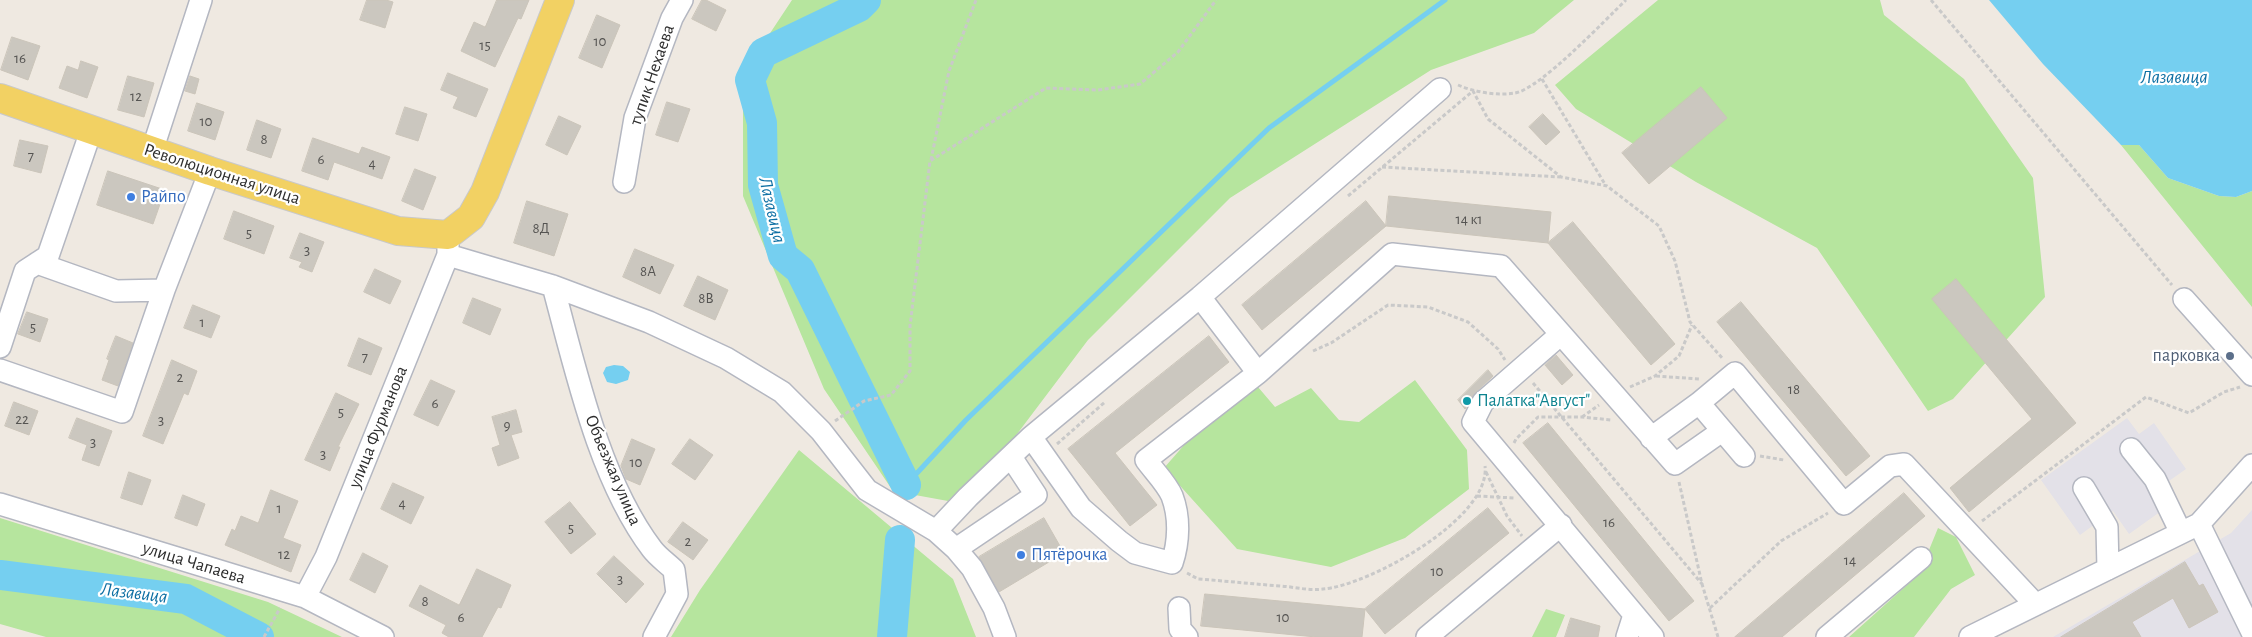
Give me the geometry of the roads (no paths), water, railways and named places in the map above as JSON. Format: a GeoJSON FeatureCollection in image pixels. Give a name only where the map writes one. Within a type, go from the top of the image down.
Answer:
{"type":"FeatureCollection","features":[{"type":"Feature","properties":{"kind":"main road","name":"улица Фурманова"},"geometry":{"type":"LineString","coordinates":[[448,245],[471,217],[486,192],[560,0]]}},
{"type":"Feature","properties":{"kind":"main road","name":"Революционная улица"},"geometry":{"type":"LineString","coordinates":[[0,98],[210,171],[448,245]]}},
{"type":"Feature","properties":{"kind":"street"},"geometry":{"type":"LineString","coordinates":[[152,151],[201,0]]}},
{"type":"Feature","properties":{"kind":"street","name":"тупик Нехаева"},"geometry":{"type":"LineString","coordinates":[[624,182],[635,118],[672,18],[682,0]]}},
{"type":"Feature","properties":{"kind":"street"},"geometry":{"type":"LineString","coordinates":[[936,531],[968,497],[1031,438],[1200,297],[1440,89]]}},
{"type":"Feature","properties":{"kind":"street"},"geometry":{"type":"LineString","coordinates":[[0,347],[26,271],[48,256],[91,130]]}},
{"type":"Feature","properties":{"kind":"street"},"geometry":{"type":"LineString","coordinates":[[0,370],[122,412],[164,290],[210,171]]}},
{"type":"Feature","properties":{"kind":"street"},"geometry":{"type":"LineString","coordinates":[[448,245],[649,322],[726,358],[782,392],[821,431],[867,490],[936,531],[956,548],[972,568],[994,608],[1005,637]]}},
{"type":"Feature","properties":{"kind":"street","name":"улица Фурманова"},"geometry":{"type":"LineString","coordinates":[[300,596],[326,557],[448,245]]}},
{"type":"Feature","properties":{"kind":"street"},"geometry":{"type":"LineString","coordinates":[[1031,438],[1081,508],[1135,554],[1172,563],[1178,546],[1177,514],[1172,494],[1146,460],[1258,373],[1392,254],[1501,266],[1675,464],[1722,431]]}},
{"type":"Feature","properties":{"kind":"street"},"geometry":{"type":"LineString","coordinates":[[37,263],[116,291],[164,290]]}},
{"type":"Feature","properties":{"kind":"street","name":"Объезжая улица"},"geometry":{"type":"LineString","coordinates":[[553,286],[584,401],[613,480],[631,518],[653,551],[674,570],[677,594],[654,637]]}},
{"type":"Feature","properties":{"kind":"street"},"geometry":{"type":"LineString","coordinates":[[1200,297],[1258,373]]}},
{"type":"Feature","properties":{"kind":"street"},"geometry":{"type":"LineString","coordinates":[[2184,299],[2247,380]]}},
{"type":"Feature","properties":{"kind":"street"},"geometry":{"type":"LineString","coordinates":[[1561,334],[1483,402],[1473,422],[1653,637]]}},
{"type":"Feature","properties":{"kind":"street"},"geometry":{"type":"LineString","coordinates":[[1645,431],[1699,403],[1730,377],[1814,467],[1844,504],[1890,466],[1904,464],[2035,604]]}},
{"type":"Feature","properties":{"kind":"street"},"geometry":{"type":"LineString","coordinates":[[1699,403],[1744,456]]}},
{"type":"Feature","properties":{"kind":"street"},"geometry":{"type":"LineString","coordinates":[[2131,449],[2190,528],[2252,632]]}},
{"type":"Feature","properties":{"kind":"street"},"geometry":{"type":"LineString","coordinates":[[956,548],[1036,495],[1011,456]]}},
{"type":"Feature","properties":{"kind":"street"},"geometry":{"type":"LineString","coordinates":[[1970,637],[2190,528],[2252,465]]}},
{"type":"Feature","properties":{"kind":"street"},"geometry":{"type":"LineString","coordinates":[[2084,488],[2107,527],[2108,569]]}},
{"type":"Feature","properties":{"kind":"street","name":"улица Чапаева"},"geometry":{"type":"LineString","coordinates":[[0,504],[300,596],[383,637]]}},
{"type":"Feature","properties":{"kind":"street"},"geometry":{"type":"LineString","coordinates":[[1427,637],[1560,525]]}},
{"type":"Feature","properties":{"kind":"street"},"geometry":{"type":"LineString","coordinates":[[1827,637],[1921,558]]}},
{"type":"Feature","properties":{"kind":"street"},"geometry":{"type":"LineString","coordinates":[[1179,608],[1180,630],[1187,637]]}},
{"type":"Feature","properties":{"kind":"street"},"geometry":{"type":"LineString","coordinates":[[1627,637],[1634,615]]}},
{"type":"Feature","properties":{"kind":"water","name":"Лазавица"},"geometry":{"type":"Polygon","coordinates":[[[1989,0],[2252,0],[2252,191],[2236,197],[2219,196],[2168,178],[2139,145],[2121,145],[2043,64],[1989,0]]]}},
{"type":"Feature","properties":{"kind":"water"},"geometry":{"type":"Polygon","coordinates":[[[614,365],[623,366],[630,372],[628,380],[616,384],[607,382],[603,373],[606,367],[614,365]]]}},
{"type":"Feature","properties":{"kind":"waterway","name":"Лазавица"},"geometry":{"type":"LineString","coordinates":[[866,0],[859,7],[763,53],[750,80],[762,123],[763,185],[783,256],[800,270],[906,485]]}},
{"type":"Feature","properties":{"kind":"waterway"},"geometry":{"type":"LineString","coordinates":[[906,485],[966,420],[1269,128],[1445,0]]}},
{"type":"Feature","properties":{"kind":"waterway","name":"Лазавица"},"geometry":{"type":"LineString","coordinates":[[892,637],[900,540]]}},
{"type":"Feature","properties":{"kind":"waterway","name":"Лазавица"},"geometry":{"type":"LineString","coordinates":[[0,575],[186,599],[259,637]]}},
{"type":"Feature","properties":{"kind":"place","name":"Райпо"},"geometry":{"type":"Point","coordinates":[131,197]}},
{"type":"Feature","properties":{"kind":"place","name":"парковка"},"geometry":{"type":"Point","coordinates":[2230,356]}},
{"type":"Feature","properties":{"kind":"place","name":"Палатка\"Август\""},"geometry":{"type":"Point","coordinates":[1467,401]}},
{"type":"Feature","properties":{"kind":"place","name":"Пятёрочка"},"geometry":{"type":"Point","coordinates":[1021,555]}}]}
